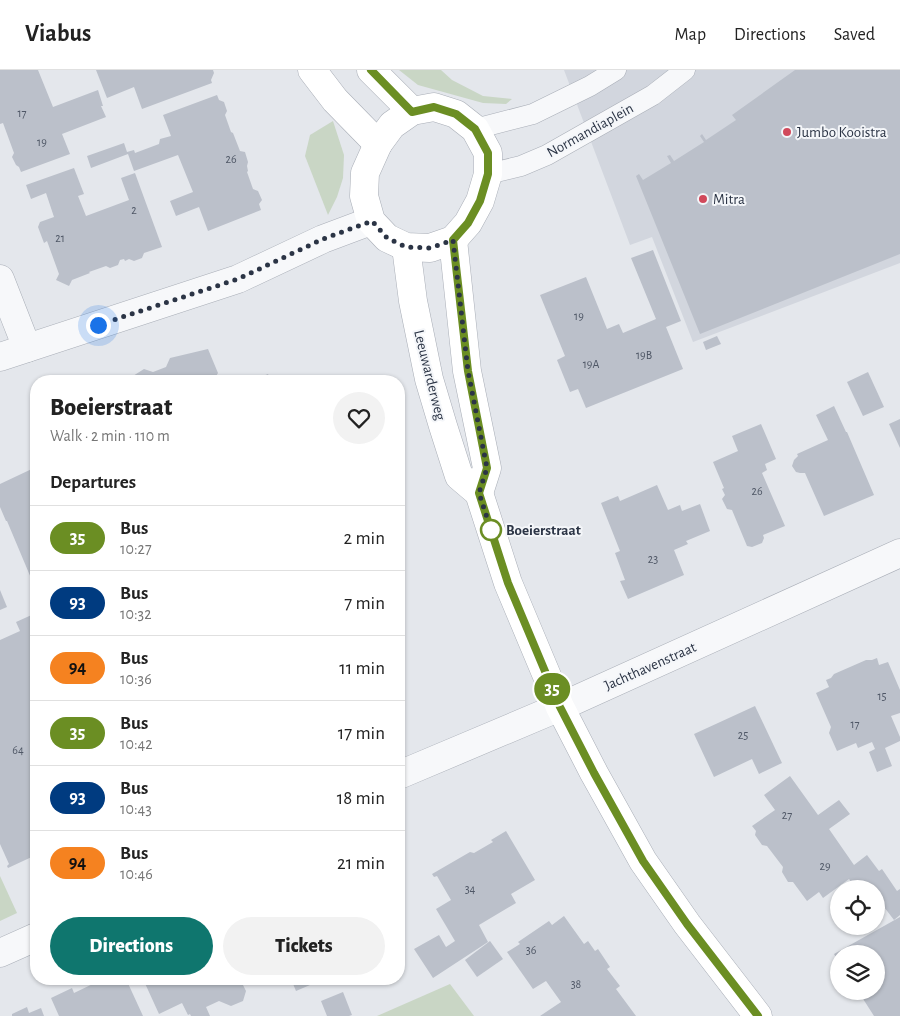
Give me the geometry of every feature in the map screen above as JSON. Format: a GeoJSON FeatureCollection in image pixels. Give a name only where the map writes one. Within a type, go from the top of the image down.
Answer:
{"type":"FeatureCollection","features":[{"type":"Feature","properties":{"kind":"main road"},"geometry":{"type":"LineString","coordinates":[[312,70],[335,100],[378,144]]}},
{"type":"Feature","properties":{"kind":"main road"},"geometry":{"type":"LineString","coordinates":[[370,70],[412,112]]}},
{"type":"Feature","properties":{"kind":"main road"},"geometry":{"type":"LineString","coordinates":[[434,107],[456,114],[475,129],[488,153],[488,174],[480,201],[468,223],[453,240],[430,248],[406,247],[387,238],[372,221],[364,196],[365,173],[378,144],[392,125],[412,112],[434,107]]}},
{"type":"Feature","properties":{"kind":"main road"},"geometry":{"type":"LineString","coordinates":[[453,240],[468,371],[487,468],[479,493],[508,583],[560,707],[643,861],[687,924],[758,1016]]}},
{"type":"Feature","properties":{"kind":"main road","name":"Leeuwarderweg"},"geometry":{"type":"LineString","coordinates":[[406,247],[413,301],[429,379],[459,476],[479,493]]}},
{"type":"Feature","properties":{"kind":"street"},"geometry":{"type":"LineString","coordinates":[[0,357],[238,279],[323,239],[372,221]]}},
{"type":"Feature","properties":{"kind":"street"},"geometry":{"type":"LineString","coordinates":[[0,279],[27,348]]}},
{"type":"Feature","properties":{"kind":"street","name":"Jachthavenstraat"},"geometry":{"type":"LineString","coordinates":[[405,772],[560,707],[900,553]]}},
{"type":"Feature","properties":{"kind":"street"},"geometry":{"type":"LineString","coordinates":[[0,953],[30,939]]}},
{"type":"Feature","properties":{"kind":"lane"},"geometry":{"type":"LineString","coordinates":[[475,129],[532,114],[590,86],[616,70]]}},
{"type":"Feature","properties":{"kind":"lane","name":"Normandiaplein"},"geometry":{"type":"LineString","coordinates":[[488,174],[521,166],[547,155],[653,95],[685,70]]}},
{"type":"Feature","properties":{"kind":"shaded area"},"geometry":{"type":"Polygon","coordinates":[[[564,70],[900,70],[900,263],[693,342],[652,237],[630,245],[564,70]]]}},
{"type":"Feature","properties":{"kind":"green space"},"geometry":{"type":"Polygon","coordinates":[[[399,70],[441,70],[452,80],[483,96],[512,99],[506,104],[483,103],[418,85],[399,70]]]}},
{"type":"Feature","properties":{"kind":"green space"},"geometry":{"type":"Polygon","coordinates":[[[333,121],[344,155],[343,178],[337,197],[328,215],[305,156],[310,135],[333,121]]]}},
{"type":"Feature","properties":{"kind":"green space"},"geometry":{"type":"Polygon","coordinates":[[[0,876],[17,913],[0,921],[0,876]]]}},
{"type":"Feature","properties":{"kind":"green space"},"geometry":{"type":"Polygon","coordinates":[[[450,984],[474,1016],[377,1016],[450,984]]]}},
{"type":"Feature","properties":{"kind":"building"},"geometry":{"type":"Polygon","coordinates":[[[0,70],[38,70],[53,107],[98,90],[103,106],[101,106],[106,117],[62,134],[70,154],[21,172],[12,157],[14,153],[3,123],[0,124],[0,70]]]}},
{"type":"Feature","properties":{"kind":"building"},"geometry":{"type":"Polygon","coordinates":[[[96,70],[213,70],[214,73],[211,80],[212,83],[142,109],[134,87],[107,98],[96,70]]]}},
{"type":"Feature","properties":{"kind":"building"},"geometry":{"type":"Polygon","coordinates":[[[795,70],[900,70],[900,254],[700,334],[636,176],[639,174],[643,180],[671,163],[667,156],[670,155],[674,161],[704,142],[700,136],[702,134],[706,140],[736,120],[732,115],[795,70]]]}},
{"type":"Feature","properties":{"kind":"building"},"geometry":{"type":"Polygon","coordinates":[[[217,95],[219,100],[224,102],[227,111],[225,115],[240,151],[245,152],[248,162],[247,172],[253,189],[258,191],[262,200],[259,204],[261,210],[208,231],[199,207],[176,216],[170,201],[193,192],[178,155],[134,171],[128,154],[91,168],[87,156],[124,143],[127,152],[134,150],[135,153],[159,144],[160,139],[171,136],[163,115],[217,95]]]}},
{"type":"Feature","properties":{"kind":"building"},"geometry":{"type":"Polygon","coordinates":[[[74,168],[84,194],[78,196],[86,216],[129,200],[121,178],[135,173],[162,247],[144,253],[142,258],[134,261],[129,259],[125,261],[124,259],[120,260],[118,265],[110,268],[106,266],[89,272],[72,280],[69,286],[56,280],[59,274],[47,241],[44,243],[38,227],[40,222],[54,217],[46,193],[31,199],[26,185],[74,168]]]}},
{"type":"Feature","properties":{"kind":"building"},"geometry":{"type":"Polygon","coordinates":[[[653,250],[681,321],[666,327],[683,369],[586,408],[578,389],[570,392],[557,360],[565,356],[540,295],[586,277],[607,329],[619,324],[623,333],[656,319],[631,258],[653,250]]]}},
{"type":"Feature","properties":{"kind":"building"},"geometry":{"type":"Polygon","coordinates":[[[717,336],[721,344],[706,350],[703,342],[717,336]]]}},
{"type":"Feature","properties":{"kind":"building"},"geometry":{"type":"Polygon","coordinates":[[[208,349],[218,373],[217,375],[134,375],[144,369],[153,372],[166,367],[170,358],[208,349]]]}},
{"type":"Feature","properties":{"kind":"building"},"geometry":{"type":"Polygon","coordinates":[[[868,372],[884,407],[863,416],[847,382],[868,372]]]}},
{"type":"Feature","properties":{"kind":"building"},"geometry":{"type":"Polygon","coordinates":[[[834,406],[874,495],[824,516],[805,473],[796,472],[792,466],[798,456],[797,454],[828,440],[816,415],[834,406]]]}},
{"type":"Feature","properties":{"kind":"building"},"geometry":{"type":"Polygon","coordinates":[[[900,419],[900,448],[889,424],[900,419]]]}},
{"type":"Feature","properties":{"kind":"building"},"geometry":{"type":"Polygon","coordinates":[[[761,424],[776,459],[765,464],[767,470],[762,473],[785,526],[763,535],[762,543],[752,547],[747,546],[732,510],[727,509],[722,499],[725,495],[722,489],[724,488],[713,462],[738,451],[732,436],[761,424]]]}},
{"type":"Feature","properties":{"kind":"building"},"geometry":{"type":"Polygon","coordinates":[[[30,470],[30,576],[0,507],[0,484],[30,470]]]}},
{"type":"Feature","properties":{"kind":"building"},"geometry":{"type":"Polygon","coordinates":[[[657,485],[668,510],[680,505],[682,511],[700,504],[710,531],[686,541],[688,544],[674,550],[684,575],[628,599],[620,581],[625,580],[615,553],[620,551],[601,503],[618,496],[620,501],[657,485]]]}},
{"type":"Feature","properties":{"kind":"building"},"geometry":{"type":"Polygon","coordinates":[[[0,590],[7,607],[0,610],[0,590]]]}},
{"type":"Feature","properties":{"kind":"building"},"geometry":{"type":"Polygon","coordinates":[[[30,616],[30,858],[8,868],[9,864],[0,844],[0,640],[20,631],[16,622],[30,616]]]}},
{"type":"Feature","properties":{"kind":"building"},"geometry":{"type":"Polygon","coordinates":[[[877,658],[879,665],[888,662],[900,690],[900,713],[891,716],[900,741],[885,748],[892,766],[877,772],[869,752],[875,749],[872,742],[858,748],[856,743],[837,751],[829,733],[831,727],[816,693],[829,687],[826,680],[834,674],[866,660],[877,658]]]}},
{"type":"Feature","properties":{"kind":"building"},"geometry":{"type":"Polygon","coordinates":[[[755,706],[782,763],[759,774],[752,759],[714,777],[694,734],[755,706]]]}},
{"type":"Feature","properties":{"kind":"building"},"geometry":{"type":"Polygon","coordinates":[[[790,776],[818,815],[839,800],[850,814],[829,829],[854,865],[867,855],[879,871],[882,869],[897,891],[900,889],[900,915],[894,920],[885,908],[885,880],[830,880],[830,893],[823,898],[819,892],[807,901],[793,882],[788,882],[782,872],[783,867],[767,846],[762,845],[755,835],[756,831],[752,826],[775,810],[764,795],[790,776]]]}},
{"type":"Feature","properties":{"kind":"building"},"geometry":{"type":"Polygon","coordinates":[[[506,831],[535,880],[511,894],[516,903],[479,925],[488,942],[433,978],[414,949],[439,935],[446,947],[455,941],[436,909],[451,900],[437,876],[434,877],[432,874],[470,852],[474,853],[493,842],[491,840],[506,831]]]}},
{"type":"Feature","properties":{"kind":"building"},"geometry":{"type":"Polygon","coordinates":[[[564,916],[584,944],[588,941],[595,951],[598,949],[610,967],[607,969],[620,986],[616,989],[636,1016],[540,1016],[561,1002],[546,981],[533,989],[507,952],[520,944],[518,942],[549,921],[552,925],[564,916]]]}},
{"type":"Feature","properties":{"kind":"building"},"geometry":{"type":"Polygon","coordinates":[[[900,917],[900,1016],[874,1016],[864,1000],[885,1000],[885,945],[850,945],[868,935],[885,935],[885,925],[900,917]]]}},
{"type":"Feature","properties":{"kind":"building"},"geometry":{"type":"Polygon","coordinates":[[[490,941],[503,959],[477,977],[465,960],[490,941]]]}},
{"type":"Feature","properties":{"kind":"building"},"geometry":{"type":"Polygon","coordinates":[[[91,985],[129,985],[143,1016],[59,1016],[51,998],[72,988],[74,993],[91,985]]]}},
{"type":"Feature","properties":{"kind":"building"},"geometry":{"type":"Polygon","coordinates":[[[146,985],[243,985],[246,991],[243,1001],[231,1006],[219,1001],[206,1007],[210,1016],[188,1015],[182,1003],[159,1014],[146,985]]]}},
{"type":"Feature","properties":{"kind":"building"},"geometry":{"type":"Polygon","coordinates":[[[294,985],[310,985],[296,991],[294,985]]]}},
{"type":"Feature","properties":{"kind":"building"},"geometry":{"type":"Polygon","coordinates":[[[343,992],[352,1015],[327,1016],[321,1001],[343,992]]]}},
{"type":"Feature","properties":{"kind":"building"},"geometry":{"type":"Polygon","coordinates":[[[27,1007],[29,1013],[41,1008],[44,1016],[12,1016],[12,1014],[27,1007]]]}},
{"type":"Feature","properties":{"kind":"bus line","name":"35"},"geometry":{"type":"LineString","coordinates":[[371,70],[412,112],[434,107],[456,114],[475,129],[488,153],[488,174],[480,201],[468,223],[453,240],[468,371],[487,468],[479,493],[508,583],[560,707],[594,773],[643,861],[687,924],[758,1016]]}},
{"type":"Feature","properties":{"kind":"place","name":"Jumbo Kooistra"},"geometry":{"type":"Point","coordinates":[787,132]}},
{"type":"Feature","properties":{"kind":"place","name":"Mitra"},"geometry":{"type":"Point","coordinates":[703,199]}},
{"type":"Feature","properties":{"kind":"place","name":"Boeierstraat"},"geometry":{"type":"Point","coordinates":[491,530]}},
{"type":"Feature","properties":{"kind":"route"},"geometry":{"type":"LineString","coordinates":[[98,325],[238,279],[323,239],[372,221],[387,238],[406,247],[430,248],[453,240],[468,371],[487,468],[479,493],[491,530]]}}]}
